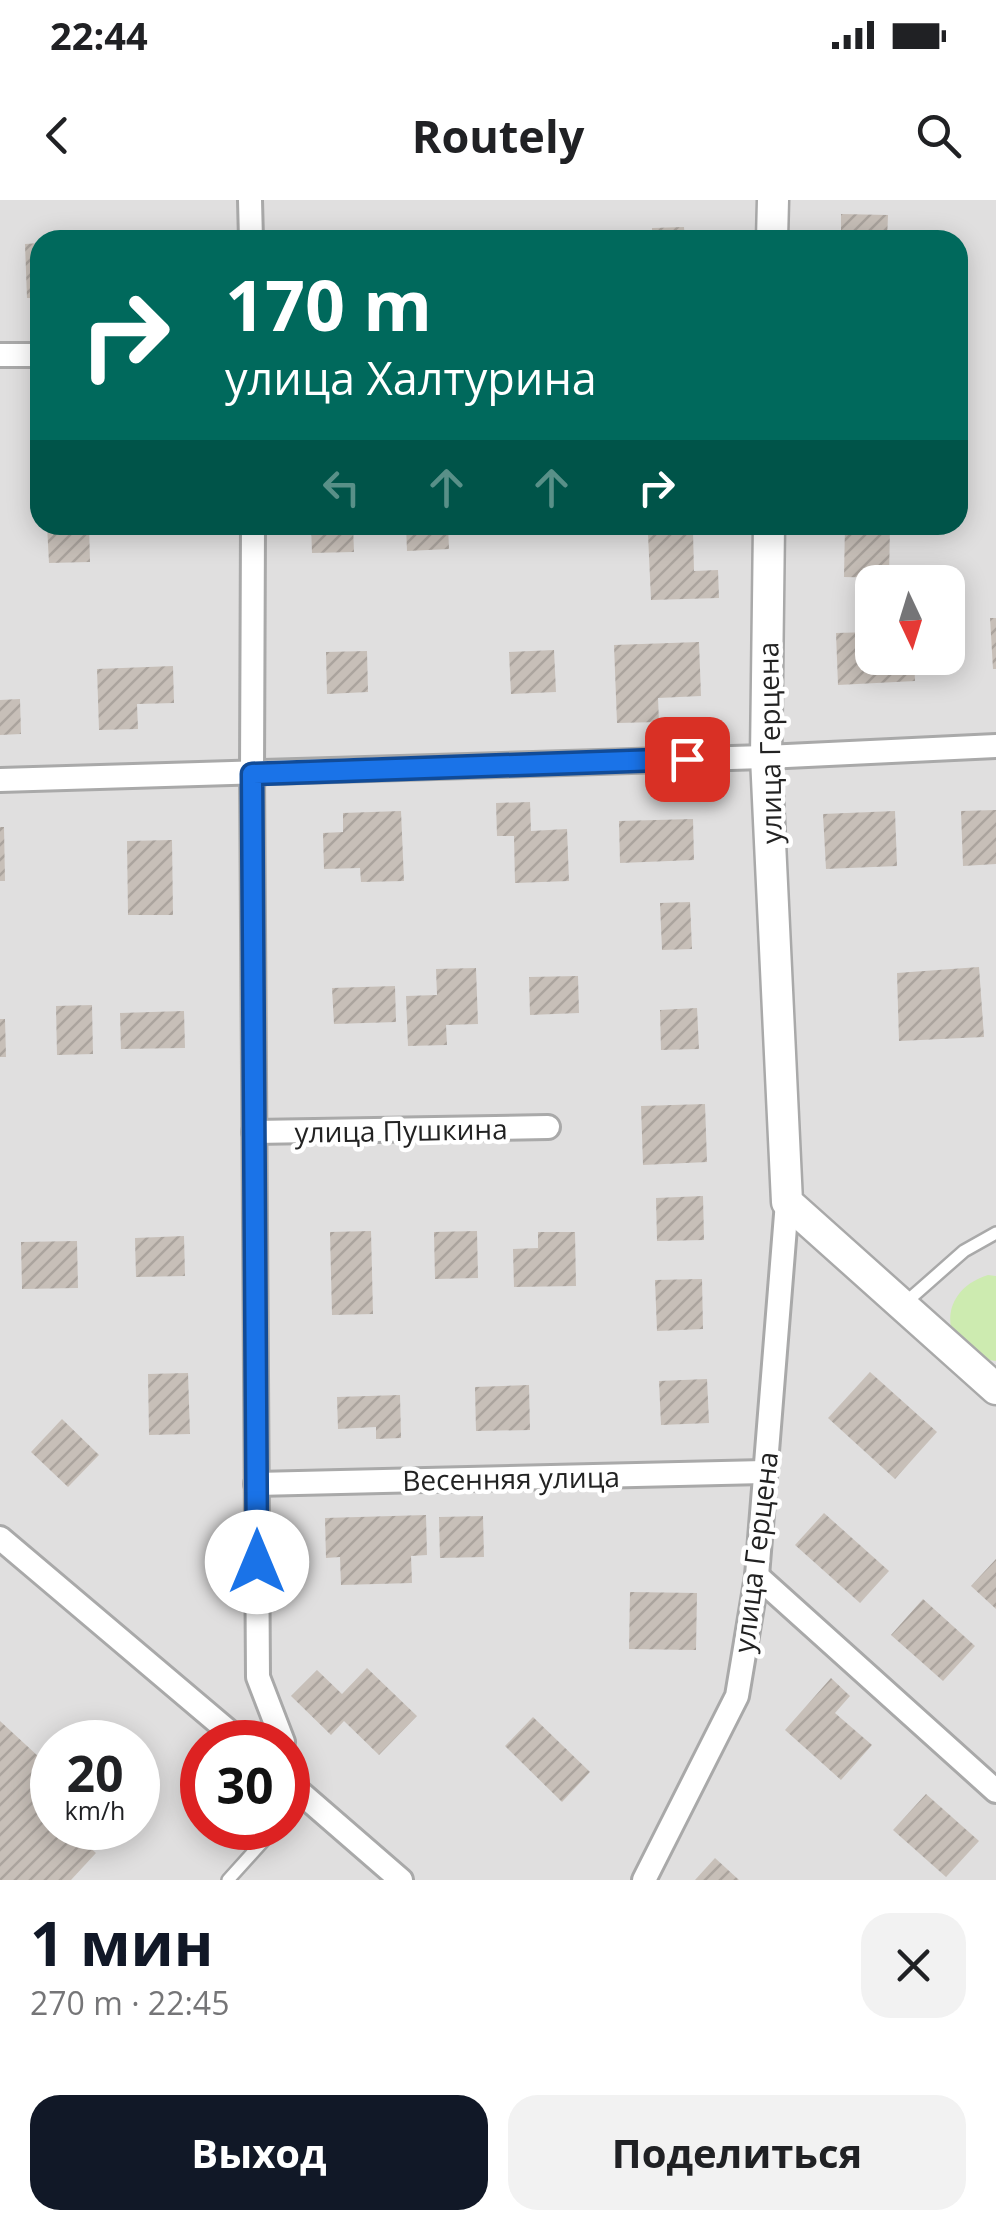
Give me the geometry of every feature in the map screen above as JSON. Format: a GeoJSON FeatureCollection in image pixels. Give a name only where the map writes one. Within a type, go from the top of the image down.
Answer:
{"type":"FeatureCollection","features":[{"type":"Feature","properties":{"kind":"street"},"geometry":{"type":"LineString","coordinates":[[250,200],[251,230]]}},
{"type":"Feature","properties":{"kind":"street"},"geometry":{"type":"LineString","coordinates":[[772,230],[773,200]]}},
{"type":"Feature","properties":{"kind":"street"},"geometry":{"type":"LineString","coordinates":[[0,355],[30,355]]}},
{"type":"Feature","properties":{"kind":"street","name":"улица Пушкина"},"geometry":{"type":"LineString","coordinates":[[253,535],[258,1677],[275,1720]]}},
{"type":"Feature","properties":{"kind":"street","name":"улица Герцена"},"geometry":{"type":"LineString","coordinates":[[644,1880],[737,1696],[757,1576],[787,1202],[766,757],[769,535]]}},
{"type":"Feature","properties":{"kind":"street"},"geometry":{"type":"LineString","coordinates":[[0,780],[766,757],[996,746]]}},
{"type":"Feature","properties":{"kind":"street","name":"улица Пушкина"},"geometry":{"type":"LineString","coordinates":[[254,1132],[548,1126]]}},
{"type":"Feature","properties":{"kind":"street"},"geometry":{"type":"LineString","coordinates":[[787,1202],[996,1390]]}},
{"type":"Feature","properties":{"kind":"street","name":"Весенняя улица"},"geometry":{"type":"LineString","coordinates":[[256,1484],[765,1472]]}},
{"type":"Feature","properties":{"kind":"street"},"geometry":{"type":"LineString","coordinates":[[0,1538],[215,1720]]}},
{"type":"Feature","properties":{"kind":"street"},"geometry":{"type":"LineString","coordinates":[[757,1576],[996,1792]]}},
{"type":"Feature","properties":{"kind":"street"},"geometry":{"type":"LineString","coordinates":[[310,1801],[401,1880]]}},
{"type":"Feature","properties":{"kind":"lane"},"geometry":{"type":"LineString","coordinates":[[902,1305],[964,1251],[996,1233]]}},
{"type":"Feature","properties":{"kind":"lane"},"geometry":{"type":"LineString","coordinates":[[228,1880],[255,1850]]}},
{"type":"Feature","properties":{"kind":"shaded area"},"geometry":{"type":"Polygon","coordinates":[[[0,200],[996,200],[996,1880],[0,1880],[0,200]]]}},
{"type":"Feature","properties":{"kind":"green space"},"geometry":{"type":"Polygon","coordinates":[[[988,1275],[996,1276],[996,1361],[977,1357],[963,1348],[950,1322],[958,1295],[970,1283],[988,1275]]]}},
{"type":"Feature","properties":{"kind":"building"},"geometry":{"type":"Polygon","coordinates":[[[841,214],[888,215],[887,230],[841,230],[841,214]]]}},
{"type":"Feature","properties":{"kind":"building"},"geometry":{"type":"Polygon","coordinates":[[[684,227],[684,230],[652,230],[684,227]]]}},
{"type":"Feature","properties":{"kind":"building"},"geometry":{"type":"Polygon","coordinates":[[[25,244],[30,244],[30,298],[27,298],[25,244]]]}},
{"type":"Feature","properties":{"kind":"building"},"geometry":{"type":"Polygon","coordinates":[[[48,535],[89,535],[90,562],[49,563],[48,535]]]}},
{"type":"Feature","properties":{"kind":"building"},"geometry":{"type":"Polygon","coordinates":[[[311,535],[353,535],[354,552],[312,553],[311,535]]]}},
{"type":"Feature","properties":{"kind":"building"},"geometry":{"type":"Polygon","coordinates":[[[406,535],[448,535],[449,549],[407,551],[406,535]]]}},
{"type":"Feature","properties":{"kind":"building"},"geometry":{"type":"Polygon","coordinates":[[[648,535],[693,535],[694,571],[718,570],[719,598],[651,600],[648,535]]]}},
{"type":"Feature","properties":{"kind":"building"},"geometry":{"type":"Polygon","coordinates":[[[845,535],[890,535],[889,565],[855,565],[855,577],[844,577],[845,535]]]}},
{"type":"Feature","properties":{"kind":"building"},"geometry":{"type":"Polygon","coordinates":[[[990,618],[996,618],[996,669],[993,669],[990,618]]]}},
{"type":"Feature","properties":{"kind":"building"},"geometry":{"type":"Polygon","coordinates":[[[855,632],[855,675],[915,675],[915,681],[838,685],[836,633],[855,632]]]}},
{"type":"Feature","properties":{"kind":"building"},"geometry":{"type":"Polygon","coordinates":[[[699,642],[701,696],[658,698],[659,722],[617,723],[614,645],[699,642]]]}},
{"type":"Feature","properties":{"kind":"building"},"geometry":{"type":"Polygon","coordinates":[[[554,650],[556,692],[511,694],[509,652],[554,650]]]}},
{"type":"Feature","properties":{"kind":"building"},"geometry":{"type":"Polygon","coordinates":[[[367,651],[368,692],[327,694],[326,652],[367,651]]]}},
{"type":"Feature","properties":{"kind":"building"},"geometry":{"type":"Polygon","coordinates":[[[173,666],[174,703],[137,704],[138,729],[99,730],[97,669],[173,666]]]}},
{"type":"Feature","properties":{"kind":"building"},"geometry":{"type":"Polygon","coordinates":[[[20,699],[21,734],[0,735],[0,700],[20,699]]]}},
{"type":"Feature","properties":{"kind":"building"},"geometry":{"type":"Polygon","coordinates":[[[530,802],[531,831],[567,829],[569,881],[515,883],[514,836],[497,836],[496,803],[530,802]]]}},
{"type":"Feature","properties":{"kind":"building"},"geometry":{"type":"Polygon","coordinates":[[[996,810],[996,864],[963,866],[961,811],[996,810]]]}},
{"type":"Feature","properties":{"kind":"building"},"geometry":{"type":"Polygon","coordinates":[[[401,811],[404,881],[361,882],[360,868],[324,869],[323,833],[343,832],[343,813],[401,811]]]}},
{"type":"Feature","properties":{"kind":"building"},"geometry":{"type":"Polygon","coordinates":[[[895,811],[897,866],[826,869],[823,814],[895,811]]]}},
{"type":"Feature","properties":{"kind":"building"},"geometry":{"type":"Polygon","coordinates":[[[693,819],[694,860],[620,863],[619,821],[693,819]]]}},
{"type":"Feature","properties":{"kind":"building"},"geometry":{"type":"Polygon","coordinates":[[[0,827],[4,827],[5,881],[0,881],[0,827]]]}},
{"type":"Feature","properties":{"kind":"building"},"geometry":{"type":"Polygon","coordinates":[[[172,840],[173,915],[128,915],[127,841],[172,840]]]}},
{"type":"Feature","properties":{"kind":"building"},"geometry":{"type":"Polygon","coordinates":[[[690,902],[692,949],[662,950],[660,903],[690,902]]]}},
{"type":"Feature","properties":{"kind":"building"},"geometry":{"type":"Polygon","coordinates":[[[979,967],[984,1037],[899,1041],[897,973],[979,967]]]}},
{"type":"Feature","properties":{"kind":"building"},"geometry":{"type":"Polygon","coordinates":[[[476,968],[478,1024],[446,1025],[447,1045],[408,1046],[406,996],[437,995],[436,969],[476,968]]]}},
{"type":"Feature","properties":{"kind":"building"},"geometry":{"type":"Polygon","coordinates":[[[578,976],[579,1013],[530,1015],[529,977],[578,976]]]}},
{"type":"Feature","properties":{"kind":"building"},"geometry":{"type":"Polygon","coordinates":[[[395,986],[396,1022],[334,1024],[332,988],[395,986]]]}},
{"type":"Feature","properties":{"kind":"building"},"geometry":{"type":"Polygon","coordinates":[[[92,1005],[93,1054],[57,1055],[56,1006],[92,1005]]]}},
{"type":"Feature","properties":{"kind":"building"},"geometry":{"type":"Polygon","coordinates":[[[697,1008],[699,1049],[661,1050],[660,1010],[697,1008]]]}},
{"type":"Feature","properties":{"kind":"building"},"geometry":{"type":"Polygon","coordinates":[[[184,1011],[185,1048],[121,1049],[120,1013],[184,1011]]]}},
{"type":"Feature","properties":{"kind":"building"},"geometry":{"type":"Polygon","coordinates":[[[0,1019],[5,1019],[6,1057],[0,1057],[0,1019]]]}},
{"type":"Feature","properties":{"kind":"building"},"geometry":{"type":"Polygon","coordinates":[[[705,1104],[707,1162],[643,1165],[641,1106],[705,1104]]]}},
{"type":"Feature","properties":{"kind":"building"},"geometry":{"type":"Polygon","coordinates":[[[703,1196],[704,1240],[657,1241],[656,1198],[703,1196]]]}},
{"type":"Feature","properties":{"kind":"building"},"geometry":{"type":"Polygon","coordinates":[[[371,1231],[373,1314],[332,1315],[330,1232],[371,1231]]]}},
{"type":"Feature","properties":{"kind":"building"},"geometry":{"type":"Polygon","coordinates":[[[477,1231],[478,1278],[435,1279],[434,1232],[477,1231]]]}},
{"type":"Feature","properties":{"kind":"building"},"geometry":{"type":"Polygon","coordinates":[[[538,1232],[575,1232],[576,1286],[514,1287],[513,1249],[538,1248],[538,1232]]]}},
{"type":"Feature","properties":{"kind":"building"},"geometry":{"type":"Polygon","coordinates":[[[184,1236],[185,1276],[136,1277],[135,1238],[184,1236]]]}},
{"type":"Feature","properties":{"kind":"building"},"geometry":{"type":"Polygon","coordinates":[[[77,1241],[78,1288],[22,1289],[21,1242],[77,1241]]]}},
{"type":"Feature","properties":{"kind":"building"},"geometry":{"type":"Polygon","coordinates":[[[702,1279],[703,1329],[657,1331],[655,1280],[702,1279]]]}},
{"type":"Feature","properties":{"kind":"building"},"geometry":{"type":"Polygon","coordinates":[[[870,1372],[937,1432],[895,1479],[828,1418],[870,1372]]]}},
{"type":"Feature","properties":{"kind":"building"},"geometry":{"type":"Polygon","coordinates":[[[188,1373],[190,1434],[149,1435],[148,1374],[188,1373]]]}},
{"type":"Feature","properties":{"kind":"building"},"geometry":{"type":"Polygon","coordinates":[[[707,1379],[709,1423],[661,1425],[659,1381],[707,1379]]]}},
{"type":"Feature","properties":{"kind":"building"},"geometry":{"type":"Polygon","coordinates":[[[529,1385],[530,1430],[476,1431],[475,1387],[529,1385]]]}},
{"type":"Feature","properties":{"kind":"building"},"geometry":{"type":"Polygon","coordinates":[[[400,1395],[401,1438],[376,1439],[376,1427],[338,1429],[337,1397],[400,1395]]]}},
{"type":"Feature","properties":{"kind":"building"},"geometry":{"type":"Polygon","coordinates":[[[62,1419],[99,1455],[68,1487],[31,1452],[62,1419]]]}},
{"type":"Feature","properties":{"kind":"building"},"geometry":{"type":"Polygon","coordinates":[[[824,1513],[889,1571],[860,1603],[795,1545],[824,1513]]]}},
{"type":"Feature","properties":{"kind":"building"},"geometry":{"type":"Polygon","coordinates":[[[426,1515],[427,1555],[411,1556],[412,1583],[341,1585],[340,1557],[326,1558],[325,1518],[426,1515]]]}},
{"type":"Feature","properties":{"kind":"building"},"geometry":{"type":"Polygon","coordinates":[[[483,1516],[484,1557],[440,1558],[439,1517],[483,1516]]]}},
{"type":"Feature","properties":{"kind":"building"},"geometry":{"type":"Polygon","coordinates":[[[996,1559],[996,1609],[971,1586],[996,1559]]]}},
{"type":"Feature","properties":{"kind":"building"},"geometry":{"type":"Polygon","coordinates":[[[630,1592],[697,1593],[696,1650],[629,1649],[630,1592]]]}},
{"type":"Feature","properties":{"kind":"building"},"geometry":{"type":"Polygon","coordinates":[[[923,1599],[975,1646],[943,1681],[891,1635],[923,1599]]]}},
{"type":"Feature","properties":{"kind":"building"},"geometry":{"type":"Polygon","coordinates":[[[367,1668],[417,1716],[379,1755],[344,1721],[331,1735],[291,1696],[317,1670],[342,1694],[367,1668]]]}},
{"type":"Feature","properties":{"kind":"building"},"geometry":{"type":"Polygon","coordinates":[[[831,1678],[850,1696],[835,1713],[872,1745],[841,1780],[785,1730],[831,1678]]]}},
{"type":"Feature","properties":{"kind":"building"},"geometry":{"type":"Polygon","coordinates":[[[533,1717],[590,1772],[562,1802],[505,1746],[533,1717]]]}},
{"type":"Feature","properties":{"kind":"building"},"geometry":{"type":"Polygon","coordinates":[[[0,1721],[30,1749],[30,1850],[96,1853],[71,1880],[0,1880],[0,1721]]]}},
{"type":"Feature","properties":{"kind":"building"},"geometry":{"type":"Polygon","coordinates":[[[926,1794],[979,1841],[946,1877],[893,1830],[926,1794]]]}},
{"type":"Feature","properties":{"kind":"building"},"geometry":{"type":"Polygon","coordinates":[[[715,1858],[739,1880],[695,1880],[715,1858]]]}},
{"type":"Feature","properties":{"kind":"route"},"geometry":{"type":"LineString","coordinates":[[257,1562],[252,774],[687,759]]}}]}
